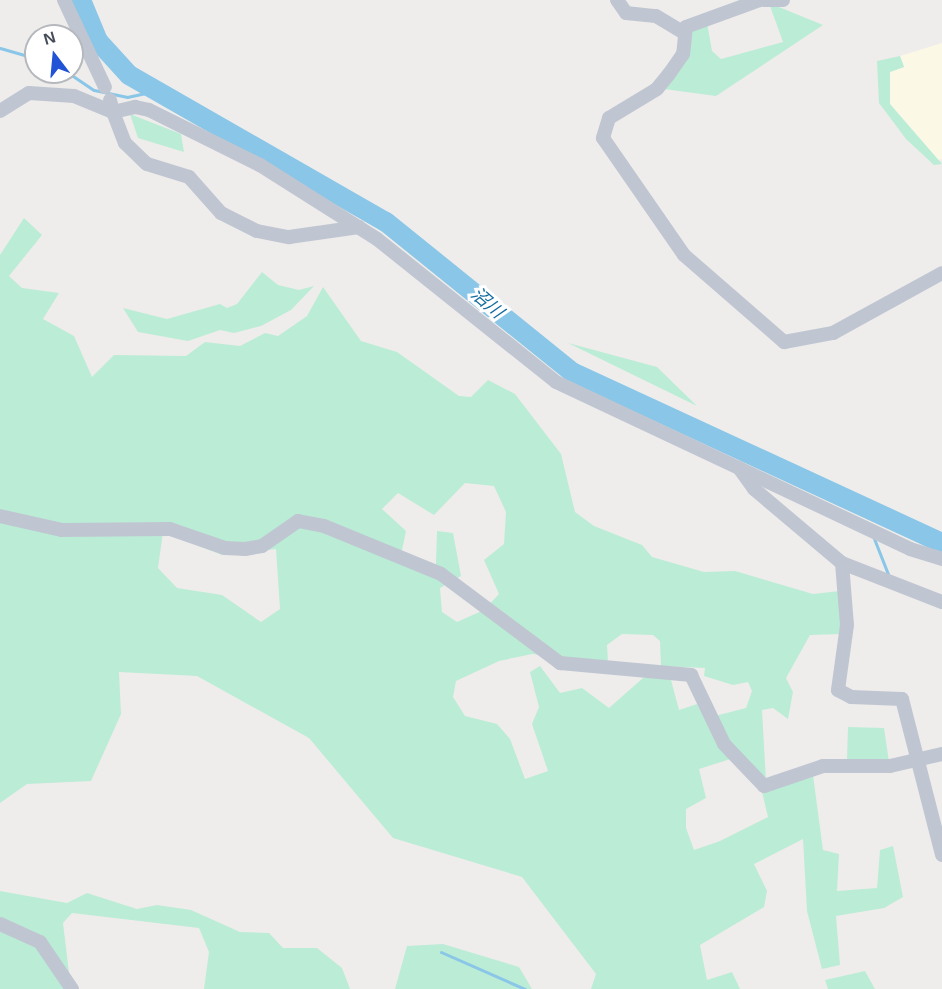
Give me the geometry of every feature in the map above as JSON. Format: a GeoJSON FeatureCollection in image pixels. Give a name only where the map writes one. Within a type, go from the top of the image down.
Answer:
{"type":"FeatureCollection","features":[{"type":"Feature","properties":{"kind":"street"},"geometry":{"type":"LineString","coordinates":[[64,0],[109,100],[125,143],[147,164],[189,177],[221,213],[257,231],[289,237],[359,227]]}},
{"type":"Feature","properties":{"kind":"street"},"geometry":{"type":"LineString","coordinates":[[617,0],[626,13],[657,16],[683,33]]}},
{"type":"Feature","properties":{"kind":"street"},"geometry":{"type":"LineString","coordinates":[[683,33],[762,0],[783,0]]}},
{"type":"Feature","properties":{"kind":"street"},"geometry":{"type":"LineString","coordinates":[[683,33],[683,54],[657,89],[609,118],[602,130],[684,255],[784,342],[833,333],[942,273]]}},
{"type":"Feature","properties":{"kind":"street"},"geometry":{"type":"LineString","coordinates":[[0,111],[22,95],[54,93],[109,100],[171,119],[260,165],[359,227],[556,382],[910,549],[942,559]]}},
{"type":"Feature","properties":{"kind":"street"},"geometry":{"type":"LineString","coordinates":[[739,468],[754,489],[842,563],[942,602]]}},
{"type":"Feature","properties":{"kind":"street"},"geometry":{"type":"LineString","coordinates":[[0,516],[62,530],[170,529],[225,548],[245,549],[262,546],[304,520],[433,570],[560,663],[691,675],[724,744],[764,786],[823,766],[890,766],[942,754]]}},
{"type":"Feature","properties":{"kind":"street"},"geometry":{"type":"LineString","coordinates":[[842,563],[847,625],[838,690],[851,697],[902,699],[915,760],[942,855]]}},
{"type":"Feature","properties":{"kind":"street"},"geometry":{"type":"LineString","coordinates":[[0,924],[40,942],[72,989]]}},
{"type":"Feature","properties":{"kind":"shaded area"},"geometry":{"type":"Polygon","coordinates":[[[942,43],[942,159],[935,161],[890,104],[890,72],[904,67],[900,56],[942,43]]]}},
{"type":"Feature","properties":{"kind":"green space"},"geometry":{"type":"Polygon","coordinates":[[[769,3],[823,25],[716,96],[664,89],[689,31],[707,23],[712,51],[721,59],[783,42],[769,3]]]}},
{"type":"Feature","properties":{"kind":"green space"},"geometry":{"type":"Polygon","coordinates":[[[900,56],[904,67],[890,72],[890,104],[942,164],[934,165],[906,139],[879,103],[877,61],[900,56]]]}},
{"type":"Feature","properties":{"kind":"green space"},"geometry":{"type":"Polygon","coordinates":[[[130,114],[181,134],[184,152],[138,138],[130,114]]]}},
{"type":"Feature","properties":{"kind":"green space"},"geometry":{"type":"Polygon","coordinates":[[[24,218],[42,235],[9,276],[22,288],[59,293],[43,319],[74,336],[92,377],[114,355],[186,356],[205,342],[240,346],[265,333],[278,336],[307,316],[323,287],[361,341],[397,352],[459,396],[471,397],[488,380],[515,394],[561,454],[575,512],[594,526],[642,545],[652,557],[704,572],[735,571],[813,594],[840,591],[841,634],[810,635],[786,678],[793,692],[788,719],[773,708],[762,710],[766,781],[740,756],[699,769],[706,798],[686,809],[686,828],[694,850],[720,841],[768,817],[762,792],[813,775],[823,850],[839,854],[837,891],[877,888],[880,850],[893,846],[903,897],[884,908],[836,916],[840,965],[822,969],[807,911],[803,839],[754,864],[767,891],[764,907],[700,945],[707,980],[732,972],[740,989],[591,989],[596,974],[522,877],[393,838],[309,738],[197,676],[119,672],[121,714],[91,781],[27,784],[0,803],[0,255],[24,218]],[[465,483],[434,515],[398,493],[382,509],[406,531],[400,560],[423,572],[436,564],[437,531],[453,533],[461,576],[440,588],[442,612],[457,622],[484,610],[499,594],[484,560],[504,544],[506,512],[494,486],[465,483]],[[163,532],[158,568],[177,588],[222,595],[261,622],[280,609],[276,549],[222,555],[163,532]],[[622,634],[607,645],[608,662],[532,654],[499,661],[456,681],[453,697],[465,716],[497,724],[510,739],[525,779],[548,771],[532,724],[539,707],[530,672],[540,666],[560,693],[582,688],[609,708],[643,678],[661,672],[671,680],[679,710],[697,704],[715,737],[715,716],[746,708],[752,691],[748,682],[733,685],[704,676],[705,668],[661,666],[660,641],[653,635],[622,634]]]}},
{"type":"Feature","properties":{"kind":"green space"},"geometry":{"type":"Polygon","coordinates":[[[262,272],[278,285],[299,290],[314,286],[291,310],[261,326],[234,333],[220,330],[188,341],[138,332],[123,308],[167,319],[220,304],[227,308],[237,304],[262,272]]]}},
{"type":"Feature","properties":{"kind":"green space"},"geometry":{"type":"Polygon","coordinates":[[[568,343],[657,367],[697,406],[568,343]]]}},
{"type":"Feature","properties":{"kind":"green space"},"geometry":{"type":"Polygon","coordinates":[[[848,727],[884,728],[889,762],[847,759],[848,727]]]}},
{"type":"Feature","properties":{"kind":"green space"},"geometry":{"type":"Polygon","coordinates":[[[0,891],[67,903],[87,893],[137,909],[157,905],[191,910],[240,932],[269,933],[283,948],[317,948],[342,968],[350,989],[204,989],[209,952],[199,928],[72,913],[63,923],[71,989],[0,989],[0,891]]]}},
{"type":"Feature","properties":{"kind":"green space"},"geometry":{"type":"Polygon","coordinates":[[[443,944],[519,967],[532,989],[395,989],[407,946],[443,944]]]}},
{"type":"Feature","properties":{"kind":"green space"},"geometry":{"type":"Polygon","coordinates":[[[865,971],[875,989],[828,989],[825,980],[865,971]]]}},
{"type":"Feature","properties":{"kind":"waterway","name":"沼川"},"geometry":{"type":"LineString","coordinates":[[81,0],[98,41],[129,75],[386,222],[572,372],[942,543]]}},
{"type":"Feature","properties":{"kind":"waterway"},"geometry":{"type":"LineString","coordinates":[[0,48],[24,55]]}},
{"type":"Feature","properties":{"kind":"waterway"},"geometry":{"type":"LineString","coordinates":[[84,83],[94,90],[127,97],[156,91]]}},
{"type":"Feature","properties":{"kind":"waterway"},"geometry":{"type":"LineString","coordinates":[[873,536],[888,574]]}},
{"type":"Feature","properties":{"kind":"waterway"},"geometry":{"type":"LineString","coordinates":[[441,952],[525,989]]}}]}
